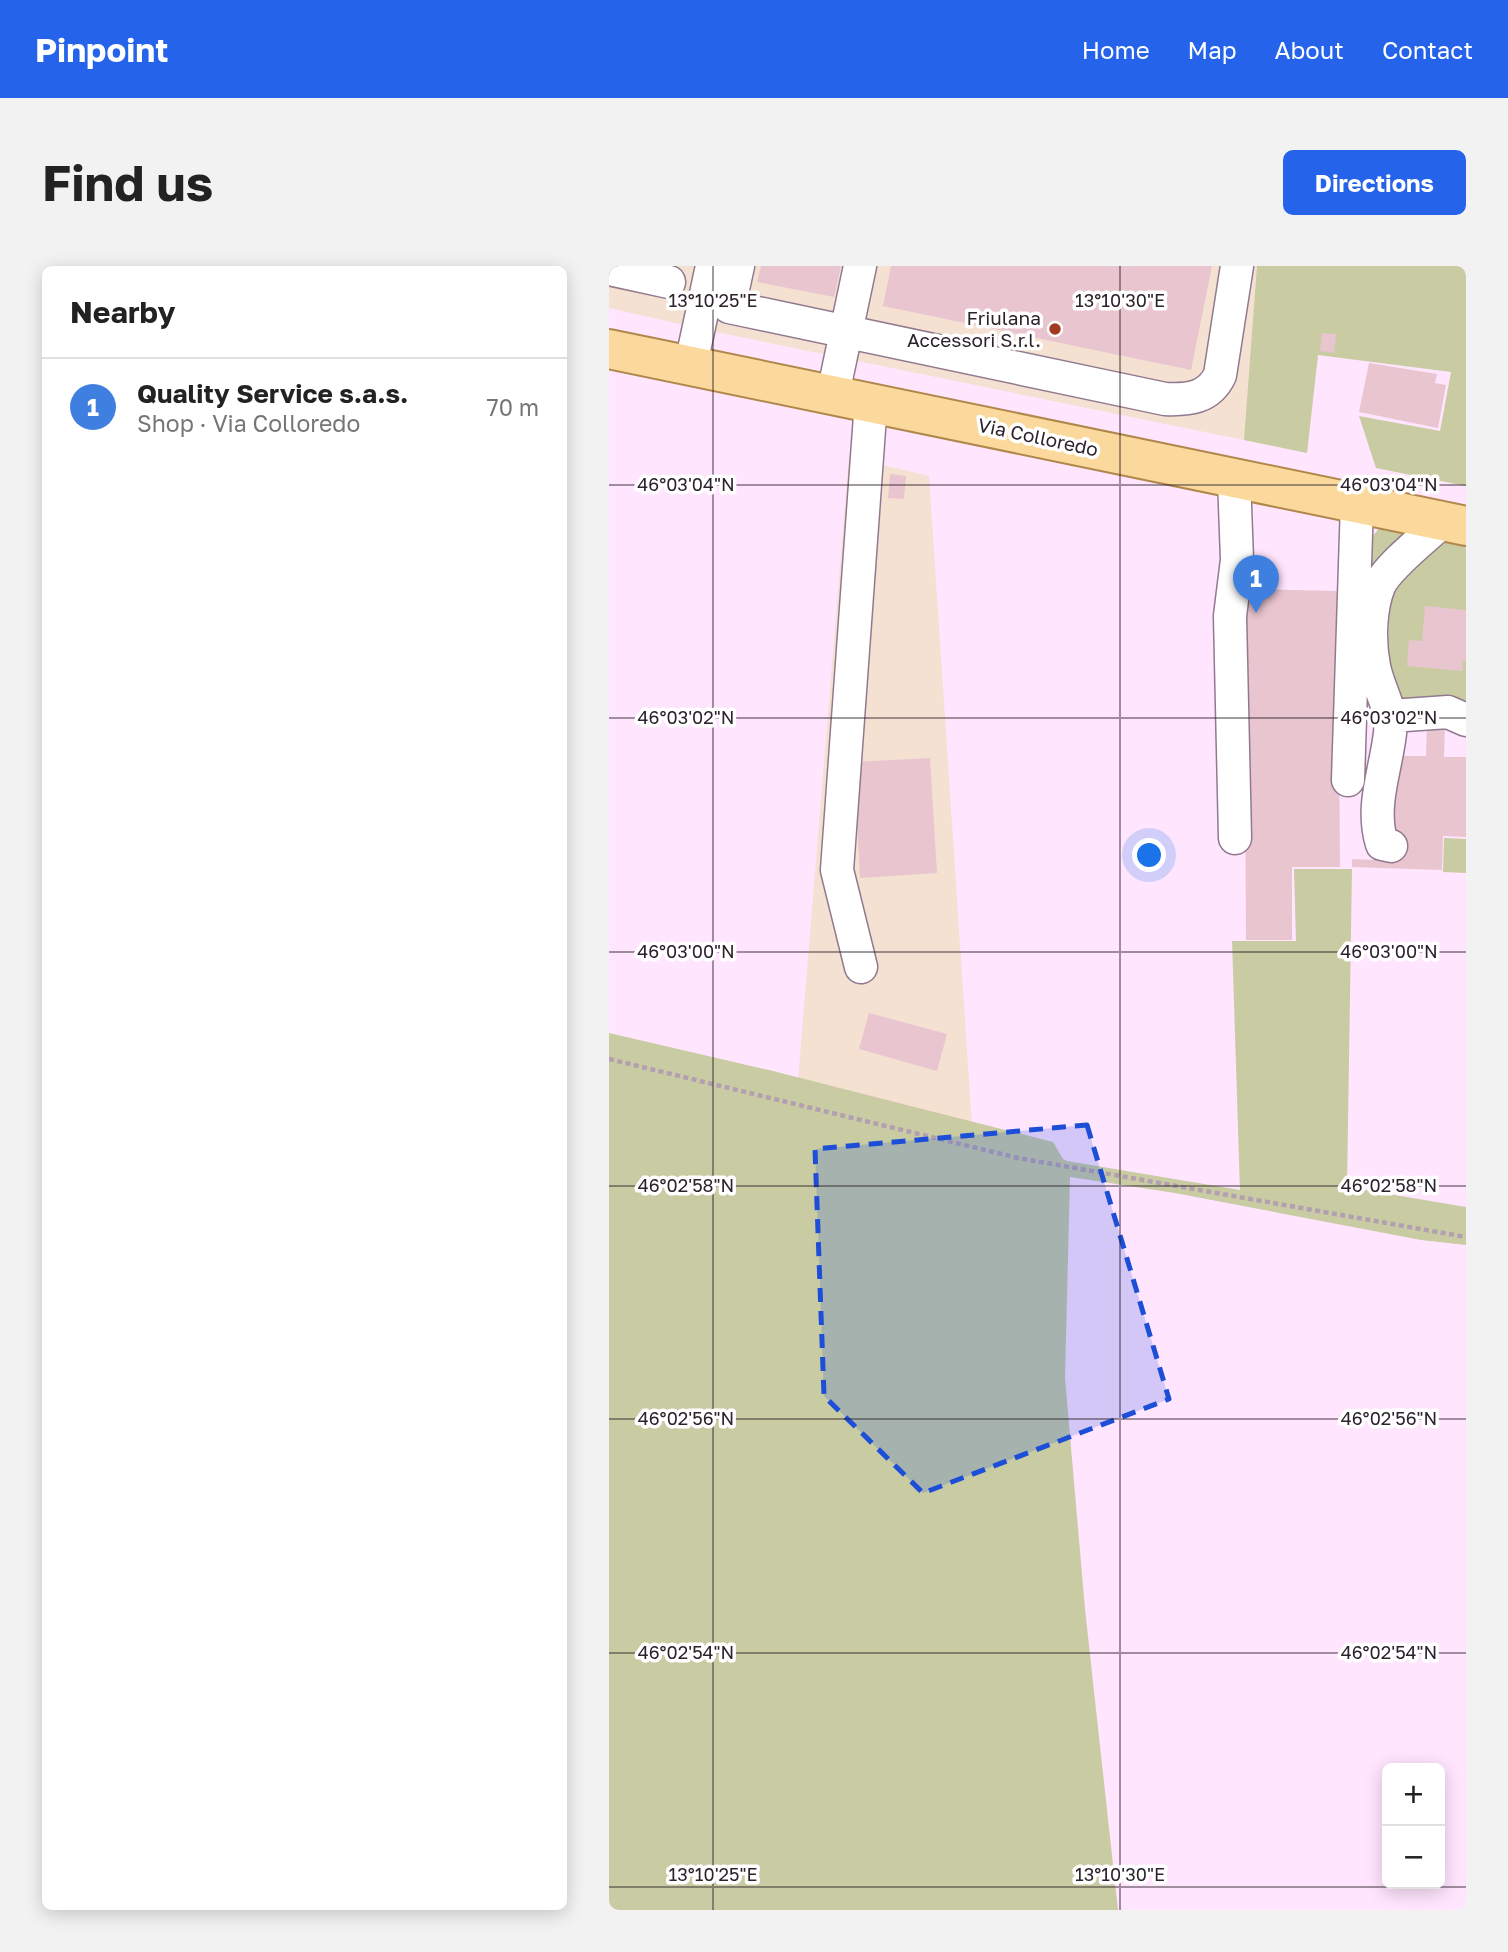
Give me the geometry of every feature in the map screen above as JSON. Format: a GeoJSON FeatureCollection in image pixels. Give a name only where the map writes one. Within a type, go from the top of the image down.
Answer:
{"type":"FeatureCollection","features":[{"type":"Feature","properties":{"kind":"main road","name":"Via Colloredo"},"geometry":{"type":"LineString","coordinates":[[609,349],[1454,523]]}},
{"type":"Feature","properties":{"kind":"lane"},"geometry":{"type":"LineString","coordinates":[[691,364],[712,266]]}},
{"type":"Feature","properties":{"kind":"lane"},"geometry":{"type":"LineString","coordinates":[[738,266],[729,307],[1152,396],[1184,400],[1203,395],[1215,386],[1220,374],[1237,266]]}},
{"type":"Feature","properties":{"kind":"lane"},"geometry":{"type":"LineString","coordinates":[[833,394],[860,266]]}},
{"type":"Feature","properties":{"kind":"lane"},"geometry":{"type":"LineString","coordinates":[[609,269],[669,282]]}},
{"type":"Feature","properties":{"kind":"lane"},"geometry":{"type":"LineString","coordinates":[[861,967],[837,870],[871,402]]}},
{"type":"Feature","properties":{"kind":"lane"},"geometry":{"type":"LineString","coordinates":[[1234,478],[1237,560],[1230,615],[1235,838]]}},
{"type":"Feature","properties":{"kind":"lane"},"geometry":{"type":"LineString","coordinates":[[1348,780],[1357,503]]}},
{"type":"Feature","properties":{"kind":"lane"},"geometry":{"type":"LineString","coordinates":[[1391,846],[1382,844],[1379,835],[1378,786],[1390,733],[1391,716],[1374,666],[1371,619],[1379,585],[1389,572],[1454,523]]}},
{"type":"Feature","properties":{"kind":"lane"},"geometry":{"type":"LineString","coordinates":[[1391,716],[1448,712],[1466,720]]}},
{"type":"Feature","properties":{"kind":"path"},"geometry":{"type":"LineString","coordinates":[[609,1059],[1018,1158],[1466,1237]]}},
{"type":"Feature","properties":{"kind":"highlighted area"},"geometry":{"type":"Polygon","coordinates":[[[1087,1125],[1169,1399],[923,1493],[824,1396],[815,1149],[1087,1125]]]}},
{"type":"Feature","properties":{"kind":"shaded area"},"geometry":{"type":"Polygon","coordinates":[[[609,266],[1328,266],[1307,453],[609,308],[609,266]]]}},
{"type":"Feature","properties":{"kind":"shaded area"},"geometry":{"type":"Polygon","coordinates":[[[849,457],[929,476],[973,1141],[797,1093],[849,457]]]}},
{"type":"Feature","properties":{"kind":"green space"},"geometry":{"type":"Polygon","coordinates":[[[1257,266],[1466,266],[1466,486],[1376,468],[1359,416],[1440,431],[1451,372],[1318,355],[1307,453],[1244,440],[1257,266]]]}},
{"type":"Feature","properties":{"kind":"green space"},"geometry":{"type":"Polygon","coordinates":[[[1382,525],[1466,543],[1466,710],[1404,702],[1386,685],[1391,580],[1362,595],[1364,546],[1382,525]]]}},
{"type":"Feature","properties":{"kind":"green space"},"geometry":{"type":"Polygon","coordinates":[[[1444,838],[1466,839],[1466,873],[1443,872],[1444,838]]]}},
{"type":"Feature","properties":{"kind":"green space"},"geometry":{"type":"Polygon","coordinates":[[[1294,869],[1352,869],[1347,1187],[1466,1207],[1466,1245],[1421,1240],[1175,1193],[1070,1177],[1065,1378],[1085,1609],[1118,1910],[609,1910],[609,1033],[773,1071],[1053,1142],[1067,1161],[1240,1190],[1232,941],[1296,941],[1294,869]]]}},
{"type":"Feature","properties":{"kind":"building"},"geometry":{"type":"Polygon","coordinates":[[[761,266],[841,266],[834,297],[757,282],[761,266]]]}},
{"type":"Feature","properties":{"kind":"building","name":"Friulana Accessori S.r.l."},"geometry":{"type":"Polygon","coordinates":[[[891,266],[1212,266],[1191,370],[883,306],[891,266]]]}},
{"type":"Feature","properties":{"kind":"building"},"geometry":{"type":"Polygon","coordinates":[[[1322,333],[1336,334],[1334,353],[1320,351],[1322,333]]]}},
{"type":"Feature","properties":{"kind":"building"},"geometry":{"type":"Polygon","coordinates":[[[1369,363],[1437,374],[1435,383],[1446,385],[1438,428],[1359,412],[1369,363]]]}},
{"type":"Feature","properties":{"kind":"building"},"geometry":{"type":"Polygon","coordinates":[[[890,474],[906,476],[904,499],[888,498],[890,474]]]}},
{"type":"Feature","properties":{"kind":"building"},"geometry":{"type":"Polygon","coordinates":[[[1241,589],[1338,591],[1340,867],[1292,867],[1292,940],[1246,940],[1241,589]]]}},
{"type":"Feature","properties":{"kind":"building"},"geometry":{"type":"Polygon","coordinates":[[[1425,606],[1466,610],[1466,661],[1462,661],[1463,671],[1407,666],[1409,640],[1422,641],[1425,606]]]}},
{"type":"Feature","properties":{"kind":"building"},"geometry":{"type":"Polygon","coordinates":[[[1427,723],[1445,724],[1444,757],[1466,757],[1466,837],[1443,836],[1442,870],[1352,867],[1352,859],[1400,861],[1401,835],[1390,835],[1392,756],[1426,756],[1427,723]]]}},
{"type":"Feature","properties":{"kind":"building"},"geometry":{"type":"Polygon","coordinates":[[[930,758],[937,873],[860,878],[854,762],[930,758]]]}},
{"type":"Feature","properties":{"kind":"building"},"geometry":{"type":"Polygon","coordinates":[[[869,1013],[947,1034],[937,1071],[859,1049],[869,1013]]]}},
{"type":"Feature","properties":{"kind":"place","name":"Friulana Accessori S.r.l."},"geometry":{"type":"Point","coordinates":[1055,329]}},
{"type":"Feature","properties":{"kind":"place","name":"Quality Service s.a.s."},"geometry":{"type":"Point","coordinates":[1256,613]}}]}
